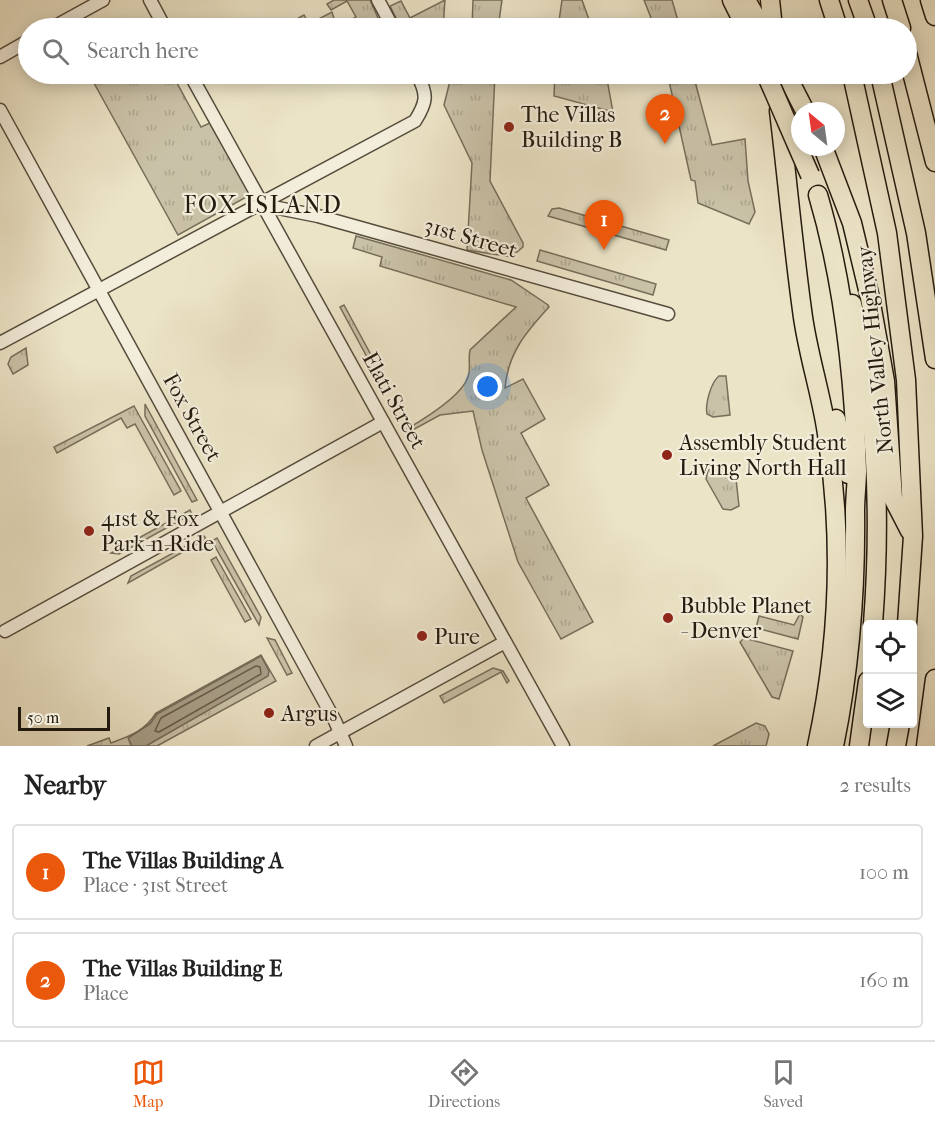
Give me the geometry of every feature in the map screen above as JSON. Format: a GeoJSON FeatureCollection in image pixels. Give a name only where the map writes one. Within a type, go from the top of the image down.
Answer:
{"type":"FeatureCollection","features":[{"type":"Feature","properties":{"kind":"highway"},"geometry":{"type":"LineString","coordinates":[[732,0],[741,18]]}},
{"type":"Feature","properties":{"kind":"highway"},"geometry":{"type":"LineString","coordinates":[[770,0],[772,18]]}},
{"type":"Feature","properties":{"kind":"highway"},"geometry":{"type":"LineString","coordinates":[[829,0],[835,18]]}},
{"type":"Feature","properties":{"kind":"highway"},"geometry":{"type":"LineString","coordinates":[[858,0],[864,18]]}},
{"type":"Feature","properties":{"kind":"highway"},"geometry":{"type":"LineString","coordinates":[[892,0],[898,18]]}},
{"type":"Feature","properties":{"kind":"highway"},"geometry":{"type":"LineString","coordinates":[[930,0],[935,16]]}},
{"type":"Feature","properties":{"kind":"highway"},"geometry":{"type":"LineString","coordinates":[[749,4],[757,18]]}},
{"type":"Feature","properties":{"kind":"highway"},"geometry":{"type":"LineString","coordinates":[[770,84],[818,195],[844,273],[868,392],[876,504],[873,620]]}},
{"type":"Feature","properties":{"kind":"highway"},"geometry":{"type":"LineString","coordinates":[[777,84],[802,311],[832,466],[837,537],[832,644],[817,746]]}},
{"type":"Feature","properties":{"kind":"highway"},"geometry":{"type":"LineString","coordinates":[[791,84],[801,102]]}},
{"type":"Feature","properties":{"kind":"highway","name":"North Valley Highway"},"geometry":{"type":"LineString","coordinates":[[854,84],[885,223],[906,380],[913,536],[907,620]]}},
{"type":"Feature","properties":{"kind":"highway"},"geometry":{"type":"LineString","coordinates":[[882,84],[916,232],[935,359]]}},
{"type":"Feature","properties":{"kind":"highway"},"geometry":{"type":"LineString","coordinates":[[915,84],[935,162]]}},
{"type":"Feature","properties":{"kind":"highway"},"geometry":{"type":"LineString","coordinates":[[826,156],[852,222],[870,298],[885,381],[892,498],[913,536]]}},
{"type":"Feature","properties":{"kind":"highway"},"geometry":{"type":"LineString","coordinates":[[818,195],[837,282],[849,366],[857,472],[854,604],[846,678],[834,746]]}},
{"type":"Feature","properties":{"kind":"highway"},"geometry":{"type":"LineString","coordinates":[[793,220],[855,508]]}},
{"type":"Feature","properties":{"kind":"highway"},"geometry":{"type":"LineString","coordinates":[[926,746],[935,679]]}},
{"type":"Feature","properties":{"kind":"highway"},"geometry":{"type":"LineString","coordinates":[[859,746],[863,714]]}},
{"type":"Feature","properties":{"kind":"highway"},"geometry":{"type":"LineString","coordinates":[[896,746],[899,728]]}},
{"type":"Feature","properties":{"kind":"street"},"geometry":{"type":"LineString","coordinates":[[70,18],[103,0]]}},
{"type":"Feature","properties":{"kind":"street"},"geometry":{"type":"LineString","coordinates":[[150,0],[160,18]]}},
{"type":"Feature","properties":{"kind":"street"},"geometry":{"type":"LineString","coordinates":[[378,0],[388,18]]}},
{"type":"Feature","properties":{"kind":"street"},"geometry":{"type":"LineString","coordinates":[[0,57],[18,47]]}},
{"type":"Feature","properties":{"kind":"street","name":"Elati Street"},"geometry":{"type":"LineString","coordinates":[[196,84],[563,746]]}},
{"type":"Feature","properties":{"kind":"street"},"geometry":{"type":"LineString","coordinates":[[0,343],[263,205],[415,121],[425,104],[422,84]]}},
{"type":"Feature","properties":{"kind":"street","name":"Fox Street"},"geometry":{"type":"LineString","coordinates":[[0,110],[335,721],[346,746]]}},
{"type":"Feature","properties":{"kind":"street","name":"31st Street"},"geometry":{"type":"LineString","coordinates":[[263,205],[318,216],[668,314]]}},
{"type":"Feature","properties":{"kind":"street"},"geometry":{"type":"LineString","coordinates":[[5,632],[383,422]]}},
{"type":"Feature","properties":{"kind":"street"},"geometry":{"type":"LineString","coordinates":[[316,746],[505,642]]}},
{"type":"Feature","properties":{"kind":"green space"},"geometry":{"type":"Polygon","coordinates":[[[334,0],[370,0],[378,18],[354,18],[356,17],[347,1],[331,10],[327,4],[334,0]]]}},
{"type":"Feature","properties":{"kind":"green space"},"geometry":{"type":"Polygon","coordinates":[[[445,0],[444,18],[410,18],[445,0]]]}},
{"type":"Feature","properties":{"kind":"green space"},"geometry":{"type":"Polygon","coordinates":[[[473,0],[502,0],[499,18],[472,18],[473,0]]]}},
{"type":"Feature","properties":{"kind":"green space"},"geometry":{"type":"Polygon","coordinates":[[[562,0],[582,0],[588,18],[559,18],[562,0]]]}},
{"type":"Feature","properties":{"kind":"green space"},"geometry":{"type":"Polygon","coordinates":[[[644,0],[672,0],[677,18],[651,18],[644,0]]]}},
{"type":"Feature","properties":{"kind":"green space"},"geometry":{"type":"Polygon","coordinates":[[[401,1],[410,18],[396,18],[390,6],[401,1]]]}},
{"type":"Feature","properties":{"kind":"green space"},"geometry":{"type":"Polygon","coordinates":[[[332,12],[334,18],[320,18],[332,12]]]}},
{"type":"Feature","properties":{"kind":"green space"},"geometry":{"type":"Polygon","coordinates":[[[95,84],[177,84],[201,127],[210,123],[250,195],[178,235],[95,84]]]}},
{"type":"Feature","properties":{"kind":"green space"},"geometry":{"type":"Polygon","coordinates":[[[449,84],[495,84],[490,181],[523,243],[523,247],[511,257],[467,250],[472,163],[444,105],[449,84]]]}},
{"type":"Feature","properties":{"kind":"green space"},"geometry":{"type":"Polygon","coordinates":[[[555,84],[608,84],[613,112],[554,96],[555,84]]]}},
{"type":"Feature","properties":{"kind":"green space"},"geometry":{"type":"Polygon","coordinates":[[[670,84],[696,84],[712,145],[745,139],[748,181],[755,212],[749,224],[698,203],[695,181],[691,180],[670,84]]]}},
{"type":"Feature","properties":{"kind":"green space"},"geometry":{"type":"Polygon","coordinates":[[[559,208],[669,240],[666,250],[548,216],[552,209],[559,208]]]}},
{"type":"Feature","properties":{"kind":"green space"},"geometry":{"type":"Polygon","coordinates":[[[356,236],[511,280],[548,305],[549,307],[526,334],[514,354],[505,388],[523,379],[545,419],[521,433],[549,485],[526,498],[593,622],[561,639],[518,562],[482,450],[473,411],[440,415],[409,432],[407,429],[442,406],[458,392],[469,374],[470,350],[516,307],[380,266],[382,257],[353,248],[356,236]]]}},
{"type":"Feature","properties":{"kind":"green space"},"geometry":{"type":"Polygon","coordinates":[[[540,250],[656,284],[653,295],[537,261],[540,250]]]}},
{"type":"Feature","properties":{"kind":"green space"},"geometry":{"type":"Polygon","coordinates":[[[344,305],[371,355],[367,357],[340,307],[344,305]]]}},
{"type":"Feature","properties":{"kind":"green space"},"geometry":{"type":"Polygon","coordinates":[[[26,348],[28,365],[13,374],[8,364],[11,357],[26,348]]]}},
{"type":"Feature","properties":{"kind":"green space"},"geometry":{"type":"Polygon","coordinates":[[[719,376],[726,376],[730,415],[713,417],[707,414],[707,405],[711,388],[719,376]]]}},
{"type":"Feature","properties":{"kind":"green space"},"geometry":{"type":"Polygon","coordinates":[[[145,404],[197,500],[192,502],[145,416],[145,404]]]}},
{"type":"Feature","properties":{"kind":"green space"},"geometry":{"type":"Polygon","coordinates":[[[134,406],[181,491],[174,495],[135,424],[127,428],[121,418],[57,453],[54,447],[134,406]]]}},
{"type":"Feature","properties":{"kind":"green space"},"geometry":{"type":"Polygon","coordinates":[[[717,467],[735,470],[739,506],[731,510],[723,509],[706,479],[708,470],[717,467]]]}},
{"type":"Feature","properties":{"kind":"green space"},"geometry":{"type":"Polygon","coordinates":[[[190,510],[192,514],[119,554],[111,553],[190,510]]]}},
{"type":"Feature","properties":{"kind":"green space"},"geometry":{"type":"Polygon","coordinates":[[[204,536],[206,539],[128,583],[131,576],[204,536]]]}},
{"type":"Feature","properties":{"kind":"green space"},"geometry":{"type":"Polygon","coordinates":[[[217,538],[261,617],[259,625],[212,541],[217,538]]]}},
{"type":"Feature","properties":{"kind":"green space"},"geometry":{"type":"Polygon","coordinates":[[[216,557],[251,619],[245,622],[211,560],[216,557]]]}},
{"type":"Feature","properties":{"kind":"green space"},"geometry":{"type":"Polygon","coordinates":[[[800,614],[803,617],[798,639],[756,628],[759,616],[794,625],[800,614]]]}},
{"type":"Feature","properties":{"kind":"green space"},"geometry":{"type":"Polygon","coordinates":[[[267,638],[275,640],[292,673],[287,675],[267,638]]]}},
{"type":"Feature","properties":{"kind":"green space"},"geometry":{"type":"Polygon","coordinates":[[[744,638],[793,651],[779,699],[772,697],[740,642],[744,638]]]}},
{"type":"Feature","properties":{"kind":"green space"},"geometry":{"type":"Polygon","coordinates":[[[261,655],[276,681],[157,746],[87,746],[109,738],[111,743],[131,735],[142,729],[156,713],[261,655]]]}},
{"type":"Feature","properties":{"kind":"green space"},"geometry":{"type":"Polygon","coordinates":[[[493,668],[503,671],[509,681],[507,683],[501,672],[444,703],[440,696],[493,668]]]}},
{"type":"Feature","properties":{"kind":"green space"},"geometry":{"type":"Polygon","coordinates":[[[756,723],[765,726],[769,734],[766,746],[713,746],[756,723]]]}},
{"type":"Feature","properties":{"kind":"water"},"geometry":{"type":"Polygon","coordinates":[[[261,656],[269,671],[268,676],[146,746],[132,746],[128,738],[150,724],[157,714],[261,656]]]}},
{"type":"Feature","properties":{"kind":"place","name":"The Villas Building B"},"geometry":{"type":"Point","coordinates":[509,127]}},
{"type":"Feature","properties":{"kind":"place","name":"The Villas Building E"},"geometry":{"type":"Point","coordinates":[665,144]}},
{"type":"Feature","properties":{"kind":"place","name":"The Villas Building A"},"geometry":{"type":"Point","coordinates":[604,250]}},
{"type":"Feature","properties":{"kind":"place","name":"Assembly Student Living North Hall"},"geometry":{"type":"Point","coordinates":[667,455]}},
{"type":"Feature","properties":{"kind":"place","name":"41st & Fox Park-n-Ride"},"geometry":{"type":"Point","coordinates":[89,531]}},
{"type":"Feature","properties":{"kind":"place","name":"Bubble Planet - Denver"},"geometry":{"type":"Point","coordinates":[668,618]}},
{"type":"Feature","properties":{"kind":"place","name":"Pure"},"geometry":{"type":"Point","coordinates":[422,636]}},
{"type":"Feature","properties":{"kind":"place","name":"Argus"},"geometry":{"type":"Point","coordinates":[269,713]}},
{"type":"Feature","properties":{"kind":"district","name":"FOX ISLAND"},"geometry":{"type":"Point","coordinates":[263,205]}}]}
